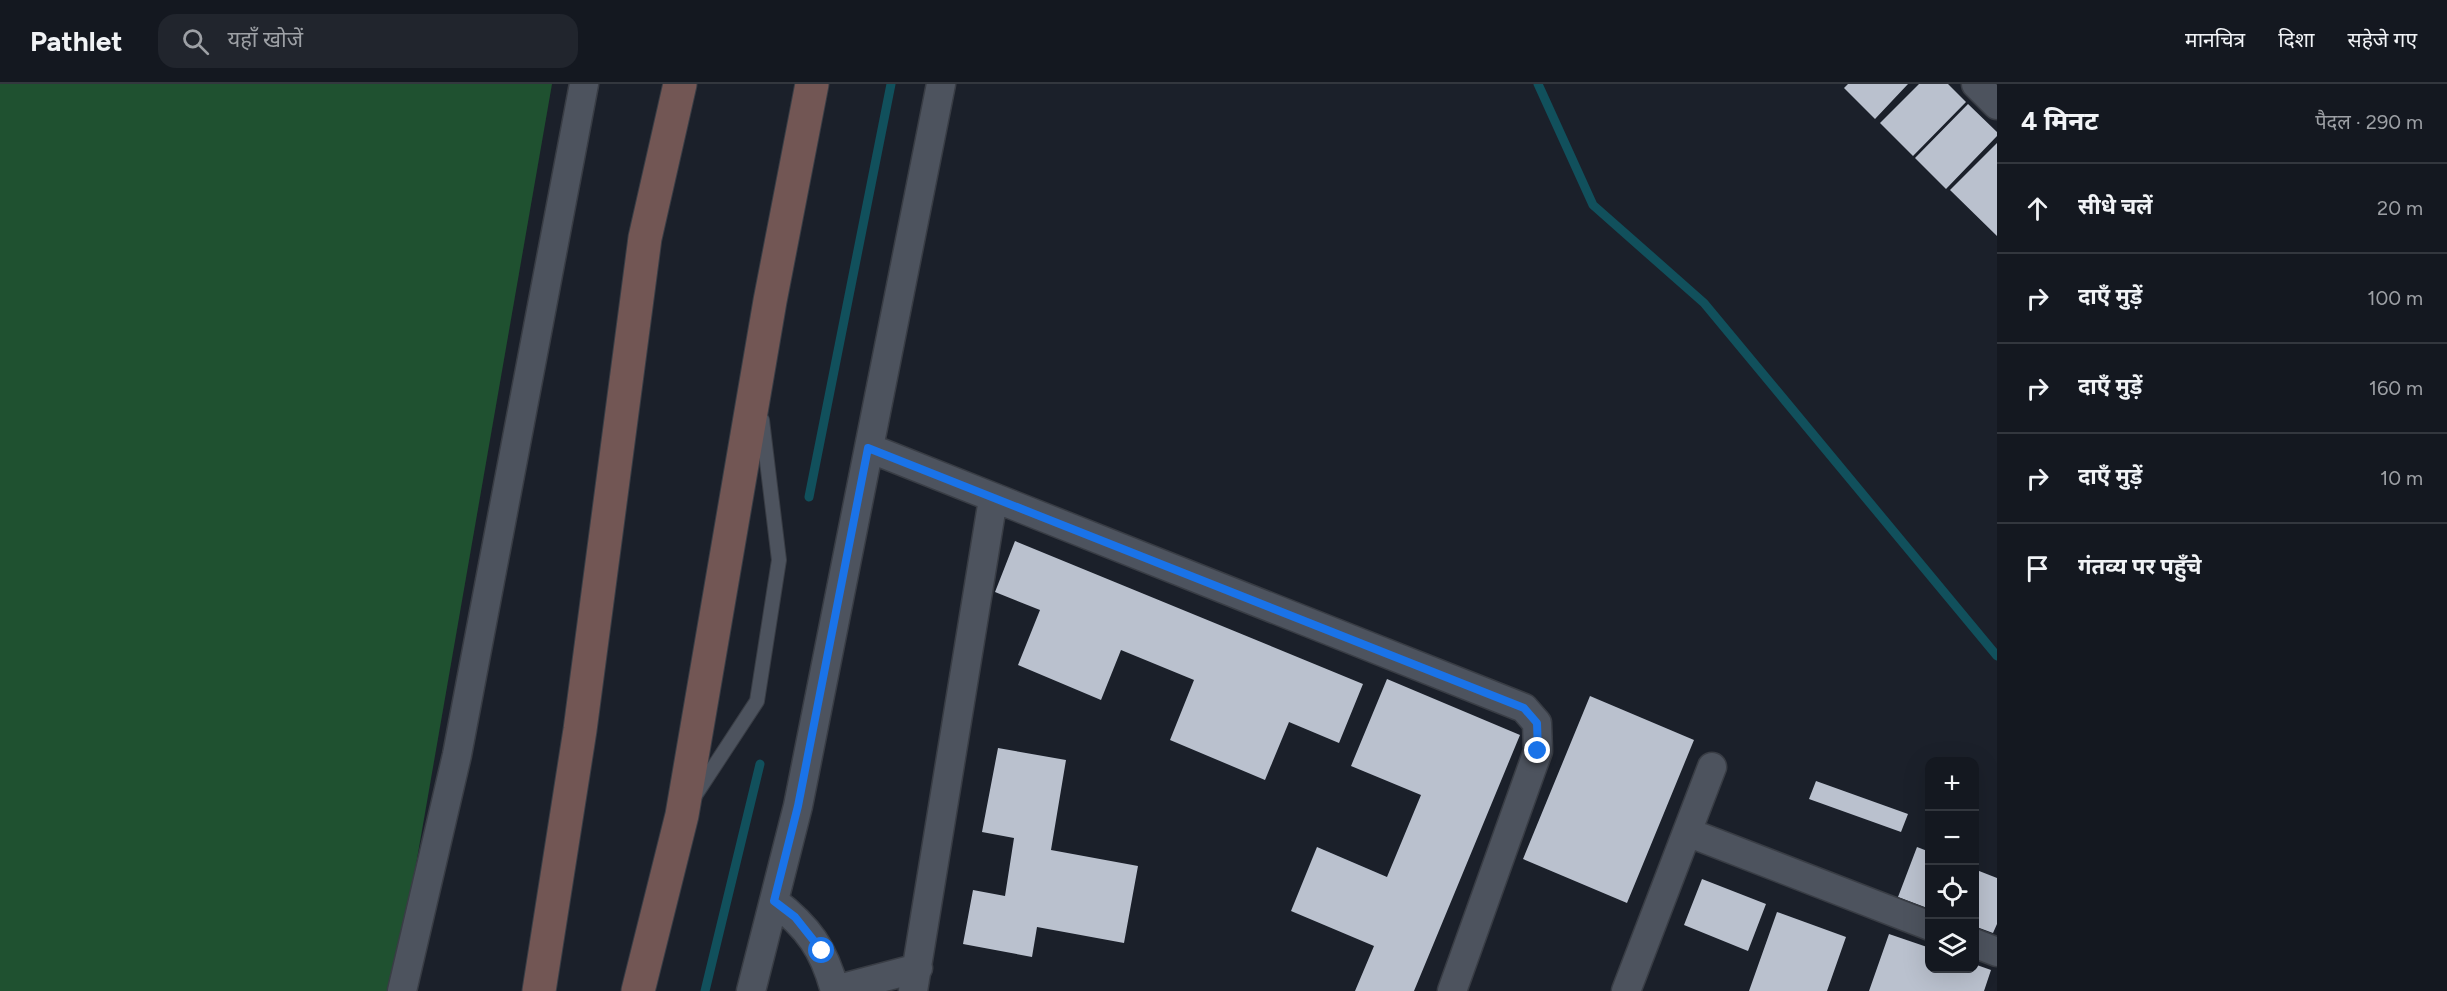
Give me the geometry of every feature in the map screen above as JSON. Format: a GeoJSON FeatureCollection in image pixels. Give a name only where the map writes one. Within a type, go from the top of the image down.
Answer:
{"type":"FeatureCollection","features":[{"type":"Feature","properties":{"kind":"main road"},"geometry":{"type":"LineString","coordinates":[[539,991],[581,718],[645,238],[680,84]]}},
{"type":"Feature","properties":{"kind":"main road"},"geometry":{"type":"LineString","coordinates":[[638,991],[682,815],[756,379],[812,84]]}},
{"type":"Feature","properties":{"kind":"street"},"geometry":{"type":"LineString","coordinates":[[402,991],[457,755],[584,84]]}},
{"type":"Feature","properties":{"kind":"street"},"geometry":{"type":"LineString","coordinates":[[751,991],[798,806],[941,84]]}},
{"type":"Feature","properties":{"kind":"street"},"geometry":{"type":"LineString","coordinates":[[1976,84],[1997,105]]}},
{"type":"Feature","properties":{"kind":"street"},"geometry":{"type":"LineString","coordinates":[[868,448],[1524,708],[1537,723],[1538,751],[1452,991]]}},
{"type":"Feature","properties":{"kind":"street"},"geometry":{"type":"LineString","coordinates":[[774,901],[795,917],[822,951],[835,991],[916,979],[993,499]]}},
{"type":"Feature","properties":{"kind":"street"},"geometry":{"type":"LineString","coordinates":[[1626,991],[1712,767]]}},
{"type":"Feature","properties":{"kind":"street"},"geometry":{"type":"LineString","coordinates":[[1687,832],[1925,924]]}},
{"type":"Feature","properties":{"kind":"street"},"geometry":{"type":"LineString","coordinates":[[1979,945],[1997,952]]}},
{"type":"Feature","properties":{"kind":"lane"},"geometry":{"type":"LineString","coordinates":[[682,815],[757,701],[779,560],[756,379]]}},
{"type":"Feature","properties":{"kind":"green space"},"geometry":{"type":"Polygon","coordinates":[[[0,84],[552,84],[394,991],[0,991],[0,84]]]}},
{"type":"Feature","properties":{"kind":"building"},"geometry":{"type":"Polygon","coordinates":[[[1848,84],[1908,84],[1875,119],[1844,88],[1848,84]]]}},
{"type":"Feature","properties":{"kind":"building"},"geometry":{"type":"Polygon","coordinates":[[[1919,84],[1948,84],[1966,102],[1913,156],[1880,123],[1919,84]]]}},
{"type":"Feature","properties":{"kind":"building"},"geometry":{"type":"Polygon","coordinates":[[[1968,104],[1997,132],[1997,136],[1946,189],[1915,158],[1968,104]]]}},
{"type":"Feature","properties":{"kind":"building"},"geometry":{"type":"Polygon","coordinates":[[[1997,143],[1997,236],[1950,190],[1997,143]]]}},
{"type":"Feature","properties":{"kind":"building"},"geometry":{"type":"Polygon","coordinates":[[[1015,541],[1363,684],[1339,743],[1289,722],[1265,780],[1170,740],[1194,680],[1121,650],[1101,700],[1018,665],[1040,610],[995,592],[1015,541]]]}},
{"type":"Feature","properties":{"kind":"building"},"geometry":{"type":"Polygon","coordinates":[[[1387,679],[1520,735],[1414,991],[1355,991],[1374,946],[1291,911],[1317,847],[1387,877],[1421,795],[1351,766],[1387,679]]]}},
{"type":"Feature","properties":{"kind":"building"},"geometry":{"type":"Polygon","coordinates":[[[1590,696],[1694,740],[1627,903],[1523,859],[1590,696]]]}},
{"type":"Feature","properties":{"kind":"building"},"geometry":{"type":"Polygon","coordinates":[[[998,748],[1066,760],[1051,850],[1138,866],[1124,943],[1037,927],[1032,957],[963,944],[973,890],[1005,896],[1014,838],[982,832],[998,748]]]}},
{"type":"Feature","properties":{"kind":"building"},"geometry":{"type":"Polygon","coordinates":[[[1816,781],[1908,814],[1901,832],[1809,799],[1816,781]]]}},
{"type":"Feature","properties":{"kind":"building"},"geometry":{"type":"Polygon","coordinates":[[[1917,847],[1925,850],[1925,907],[1898,897],[1917,847]]]}},
{"type":"Feature","properties":{"kind":"building"},"geometry":{"type":"Polygon","coordinates":[[[1979,871],[1997,878],[1997,924],[1993,933],[1979,928],[1979,871]]]}},
{"type":"Feature","properties":{"kind":"building"},"geometry":{"type":"Polygon","coordinates":[[[1702,879],[1766,904],[1748,951],[1684,925],[1702,879]]]}},
{"type":"Feature","properties":{"kind":"building"},"geometry":{"type":"Polygon","coordinates":[[[1777,912],[1846,937],[1827,991],[1749,991],[1777,912]]]}},
{"type":"Feature","properties":{"kind":"building"},"geometry":{"type":"Polygon","coordinates":[[[1889,934],[1925,946],[1925,973],[1979,973],[1979,966],[1991,970],[1984,991],[1869,991],[1889,934]]]}},
{"type":"Feature","properties":{"kind":"waterway"},"geometry":{"type":"LineString","coordinates":[[809,497],[891,84]]}},
{"type":"Feature","properties":{"kind":"waterway"},"geometry":{"type":"LineString","coordinates":[[1538,84],[1593,205],[1704,303],[1997,656]]}},
{"type":"Feature","properties":{"kind":"waterway"},"geometry":{"type":"LineString","coordinates":[[705,991],[760,764]]}},
{"type":"Feature","properties":{"kind":"route"},"geometry":{"type":"LineString","coordinates":[[822,951],[795,917],[774,901],[798,806],[868,448],[1524,708],[1537,723],[1538,751]]}}]}
